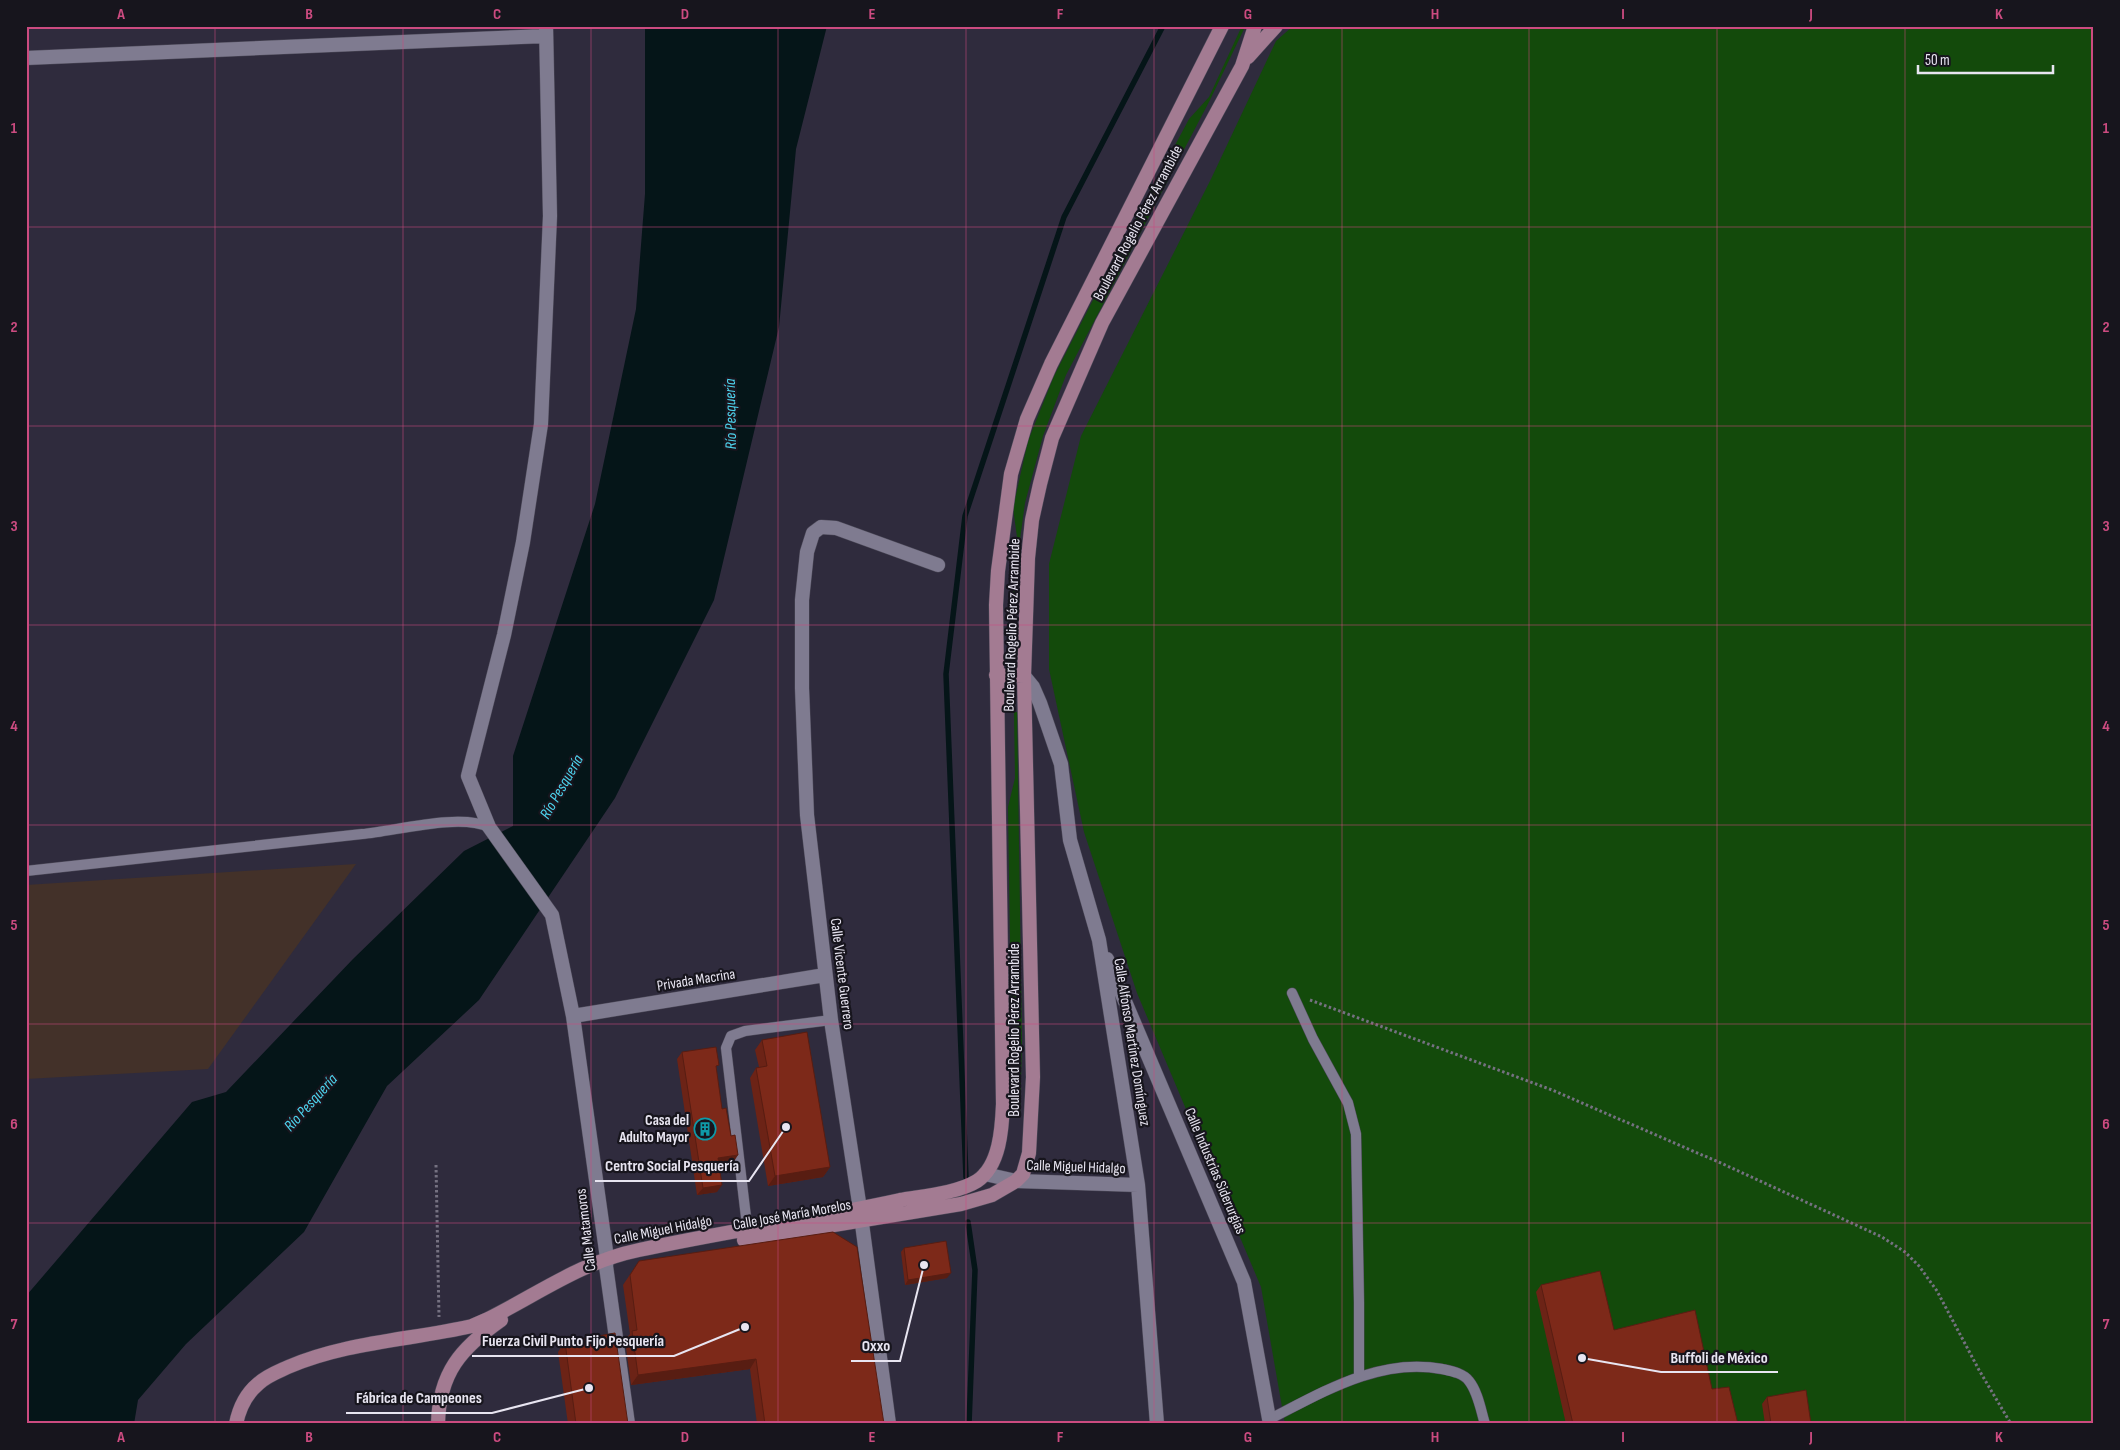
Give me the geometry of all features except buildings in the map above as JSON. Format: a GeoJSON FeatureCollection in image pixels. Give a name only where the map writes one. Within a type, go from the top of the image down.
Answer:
{"type":"FeatureCollection","features":[{"type":"Feature","properties":{"kind":"main road","name":"Boulevard Rogelio Pérez Arrambide"},"geometry":{"type":"LineString","coordinates":[[985,1174],[996,1156],[999,1146],[1003,1104],[996,605],[998,572],[1011,474],[1027,419],[1050,364],[1222,26]]}},
{"type":"Feature","properties":{"kind":"main road","name":"Boulevard Rogelio Pérez Arrambide"},"geometry":{"type":"LineString","coordinates":[[1016,1181],[1023,1174],[1029,1153],[1033,1084],[1024,676],[1028,558],[1032,520],[1052,438],[1102,323],[1242,66],[1255,26]]}},
{"type":"Feature","properties":{"kind":"main road"},"geometry":{"type":"LineString","coordinates":[[1242,66],[1262,40],[1276,26]]}},
{"type":"Feature","properties":{"kind":"main road"},"geometry":{"type":"LineString","coordinates":[[996,675],[1024,676]]}},
{"type":"Feature","properties":{"kind":"main road"},"geometry":{"type":"LineString","coordinates":[[860,1214],[960,1188],[977,1181],[985,1174]]}},
{"type":"Feature","properties":{"kind":"main road","name":"Calle José María Morelos"},"geometry":{"type":"LineString","coordinates":[[438,1424],[443,1389],[451,1366],[479,1336],[501,1320],[606,1262],[860,1214],[961,1204],[992,1195],[1016,1181]]}},
{"type":"Feature","properties":{"kind":"main road","name":"Calle Miguel Hidalgo"},"geometry":{"type":"LineString","coordinates":[[236,1424],[241,1406],[253,1389],[266,1377],[278,1371],[320,1354],[472,1326],[539,1291],[606,1262]]}},
{"type":"Feature","properties":{"kind":"street"},"geometry":{"type":"LineString","coordinates":[[26,58],[546,31],[550,216],[541,424],[523,542],[506,625],[468,776],[489,827]]}},
{"type":"Feature","properties":{"kind":"street","name":"Calle Vicente Guerrero"},"geometry":{"type":"LineString","coordinates":[[888,1424],[825,975],[807,815],[802,688],[802,600],[807,552],[811,538],[817,528],[836,528],[938,565]]}},
{"type":"Feature","properties":{"kind":"street","name":"Calle Alfonso Martínez Domínguez"},"geometry":{"type":"LineString","coordinates":[[1024,676],[1033,688],[1040,703],[1060,764],[1070,840],[1099,940],[1138,1185],[1157,1424]]}},
{"type":"Feature","properties":{"kind":"street","name":"Calle Matamoros"},"geometry":{"type":"LineString","coordinates":[[489,827],[552,915],[573,1016],[628,1424]]}},
{"type":"Feature","properties":{"kind":"street","name":"Calle Industrias Siderurgias"},"geometry":{"type":"LineString","coordinates":[[1099,940],[1241,1274],[1248,1296],[1270,1421]]}},
{"type":"Feature","properties":{"kind":"street","name":"Privada Macrina"},"geometry":{"type":"LineString","coordinates":[[573,1016],[825,975]]}},
{"type":"Feature","properties":{"kind":"street","name":"Calle Miguel Hidalgo"},"geometry":{"type":"LineString","coordinates":[[985,1174],[1016,1181],[1138,1185]]}},
{"type":"Feature","properties":{"kind":"lane"},"geometry":{"type":"LineString","coordinates":[[26,872],[371,833],[458,821],[483,824],[489,827]]}},
{"type":"Feature","properties":{"kind":"lane"},"geometry":{"type":"LineString","coordinates":[[1292,993],[1313,1039],[1348,1103],[1356,1134],[1359,1302],[1358,1376]]}},
{"type":"Feature","properties":{"kind":"lane"},"geometry":{"type":"LineString","coordinates":[[748,1234],[726,1048],[731,1036],[745,1032],[831,1020]]}},
{"type":"Feature","properties":{"kind":"lane"},"geometry":{"type":"LineString","coordinates":[[1270,1421],[1326,1390],[1358,1376],[1406,1367],[1433,1368],[1461,1374],[1472,1386],[1485,1424]]}},
{"type":"Feature","properties":{"kind":"path"},"geometry":{"type":"LineString","coordinates":[[1292,993],[1552,1090],[1723,1164],[1882,1237],[1905,1252],[1919,1266],[1937,1292],[1979,1370],[2011,1424]]}},
{"type":"Feature","properties":{"kind":"path"},"geometry":{"type":"LineString","coordinates":[[436,1165],[439,1332]]}},
{"type":"Feature","properties":{"kind":"shaded area"},"geometry":{"type":"Polygon","coordinates":[[[356,864],[208,1069],[26,1079],[26,885],[356,864]]]}},
{"type":"Feature","properties":{"kind":"green space"},"geometry":{"type":"Polygon","coordinates":[[[1293,26],[2094,26],[2094,1424],[1285,1424],[1261,1287],[1137,993],[1084,832],[1049,669],[1049,564],[1081,436],[1211,179],[1276,41],[1293,26]]]}},
{"type":"Feature","properties":{"kind":"green space"},"geometry":{"type":"Polygon","coordinates":[[[1241,28],[1244,29],[1210,100],[1066,375],[1043,436],[1025,503],[1019,547],[1014,617],[1013,594],[1017,537],[1013,508],[1028,441],[1054,376],[1111,265],[1189,119],[1209,97],[1241,28]]]}},
{"type":"Feature","properties":{"kind":"green space"},"geometry":{"type":"Polygon","coordinates":[[[1014,712],[1017,712],[1022,1042],[1020,1116],[1020,1044],[1011,1015],[1008,807],[1015,778],[1014,712]]]}},
{"type":"Feature","properties":{"kind":"water","name":"Río Pesquería"},"geometry":{"type":"Polygon","coordinates":[[[645,26],[827,26],[796,149],[779,327],[714,600],[615,798],[479,1000],[387,1086],[304,1232],[186,1344],[138,1400],[134,1424],[26,1424],[26,1296],[192,1102],[226,1092],[353,959],[464,851],[513,826],[513,756],[595,504],[636,309],[645,194],[645,26]]]}},
{"type":"Feature","properties":{"kind":"waterway"},"geometry":{"type":"LineString","coordinates":[[966,1177],[946,674],[965,516],[1064,217],[1163,26]]}},
{"type":"Feature","properties":{"kind":"waterway"},"geometry":{"type":"LineString","coordinates":[[968,1222],[975,1270],[969,1424]]}},
{"type":"Feature","properties":{"kind":"place","name":"Centro Social Pesquería"},"geometry":{"type":"Point","coordinates":[786,1127]}},
{"type":"Feature","properties":{"kind":"place","name":"Casa del Adulto Mayor"},"geometry":{"type":"Point","coordinates":[705,1129]}},
{"type":"Feature","properties":{"kind":"place","name":"Oxxo"},"geometry":{"type":"Point","coordinates":[924,1265]}},
{"type":"Feature","properties":{"kind":"place","name":"Fuerza Civil Punto Fijo Pesquería"},"geometry":{"type":"Point","coordinates":[745,1327]}},
{"type":"Feature","properties":{"kind":"place","name":"Buffoli de México"},"geometry":{"type":"Point","coordinates":[1582,1358]}},
{"type":"Feature","properties":{"kind":"place","name":"Fábrica de Campeones"},"geometry":{"type":"Point","coordinates":[589,1388]}}]}
